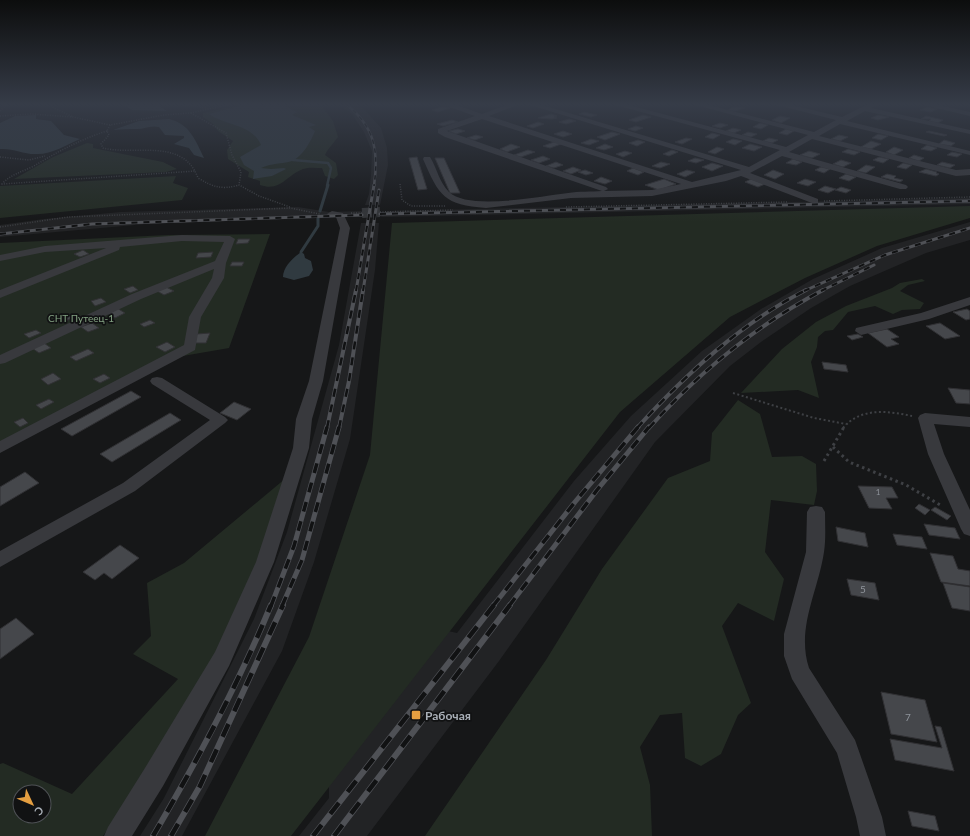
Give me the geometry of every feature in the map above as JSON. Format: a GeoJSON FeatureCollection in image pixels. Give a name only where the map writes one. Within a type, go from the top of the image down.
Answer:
{"type":"FeatureCollection","features":[{"type":"Feature","properties":{"kind":"street"},"geometry":{"type":"LineString","coordinates":[[468,143],[588,185],[619,194]]}},
{"type":"Feature","properties":{"kind":"street"},"geometry":{"type":"LineString","coordinates":[[566,143],[692,184]]}},
{"type":"Feature","properties":{"kind":"street"},"geometry":{"type":"LineString","coordinates":[[656,143],[746,171],[815,201]]}},
{"type":"Feature","properties":{"kind":"street"},"geometry":{"type":"LineString","coordinates":[[754,143],[903,187]]}},
{"type":"Feature","properties":{"kind":"street"},"geometry":{"type":"LineString","coordinates":[[571,195],[659,192],[746,171],[802,143]]}},
{"type":"Feature","properties":{"kind":"street"},"geometry":{"type":"LineString","coordinates":[[841,143],[956,173],[970,172]]}},
{"type":"Feature","properties":{"kind":"street"},"geometry":{"type":"LineString","coordinates":[[930,143],[970,153]]}},
{"type":"Feature","properties":{"kind":"street"},"geometry":{"type":"LineString","coordinates":[[427,159],[440,190],[447,195],[466,203],[486,205],[571,195],[581,193],[587,189],[588,185]]}},
{"type":"Feature","properties":{"kind":"street"},"geometry":{"type":"LineString","coordinates":[[117,836],[154,777],[222,658],[265,562],[301,448],[304,419],[316,381],[344,228],[340,215],[332,214]]}},
{"type":"Feature","properties":{"kind":"street"},"geometry":{"type":"LineString","coordinates":[[0,294],[126,242],[182,238],[230,239],[220,263],[218,278],[195,317],[190,347],[0,448]]}},
{"type":"Feature","properties":{"kind":"street"},"geometry":{"type":"LineString","coordinates":[[0,258],[45,249],[114,246]]}},
{"type":"Feature","properties":{"kind":"street"},"geometry":{"type":"LineString","coordinates":[[0,360],[106,310],[188,274],[220,263]]}},
{"type":"Feature","properties":{"kind":"street"},"geometry":{"type":"LineString","coordinates":[[861,331],[925,316],[970,300]]}},
{"type":"Feature","properties":{"kind":"street"},"geometry":{"type":"LineString","coordinates":[[0,560],[129,487],[220,420],[157,381]]}},
{"type":"Feature","properties":{"kind":"street"},"geometry":{"type":"LineString","coordinates":[[968,525],[936,454],[925,418],[970,422]]}},
{"type":"Feature","properties":{"kind":"street"},"geometry":{"type":"LineString","coordinates":[[816,512],[815,552],[794,634],[795,656],[800,672],[848,748],[869,816],[873,836]]}},
{"type":"Feature","properties":{"kind":"path"},"geometry":{"type":"LineString","coordinates":[[1,185],[9,176],[76,143]]}},
{"type":"Feature","properties":{"kind":"path"},"geometry":{"type":"LineString","coordinates":[[102,143],[103,148],[137,151],[154,149],[172,154],[191,163],[198,178],[220,190],[239,185],[259,196],[290,208],[311,213],[362,213]]}},
{"type":"Feature","properties":{"kind":"path"},"geometry":{"type":"LineString","coordinates":[[229,143],[232,155],[241,172],[239,185]]}},
{"type":"Feature","properties":{"kind":"path"},"geometry":{"type":"LineString","coordinates":[[0,157],[29,160],[48,156]]}},
{"type":"Feature","properties":{"kind":"path"},"geometry":{"type":"LineString","coordinates":[[1,185],[196,171]]}},
{"type":"Feature","properties":{"kind":"path"},"geometry":{"type":"LineString","coordinates":[[400,184],[402,200],[411,206],[449,206]]}},
{"type":"Feature","properties":{"kind":"path"},"geometry":{"type":"LineString","coordinates":[[815,201],[970,197]]}},
{"type":"Feature","properties":{"kind":"path"},"geometry":{"type":"LineString","coordinates":[[559,208],[787,202]]}},
{"type":"Feature","properties":{"kind":"path"},"geometry":{"type":"LineString","coordinates":[[414,211],[419,207]]}},
{"type":"Feature","properties":{"kind":"path"},"geometry":{"type":"LineString","coordinates":[[0,227],[68,217],[290,208]]}},
{"type":"Feature","properties":{"kind":"path"},"geometry":{"type":"LineString","coordinates":[[380,212],[460,210]]}},
{"type":"Feature","properties":{"kind":"path"},"geometry":{"type":"LineString","coordinates":[[733,393],[814,418],[846,424]]}},
{"type":"Feature","properties":{"kind":"path"},"geometry":{"type":"LineString","coordinates":[[824,461],[846,424],[858,416],[884,411],[925,418]]}},
{"type":"Feature","properties":{"kind":"path"},"geometry":{"type":"LineString","coordinates":[[833,447],[849,462],[906,485],[968,525]]}},
{"type":"Feature","properties":{"kind":"shaded area"},"geometry":{"type":"Polygon","coordinates":[[[0,143],[71,143],[41,154],[31,154],[9,149],[0,149],[0,143]]]}},
{"type":"Feature","properties":{"kind":"shaded area"},"geometry":{"type":"Polygon","coordinates":[[[197,143],[204,158],[194,155],[189,148],[174,144],[197,143]]]}},
{"type":"Feature","properties":{"kind":"shaded area"},"geometry":{"type":"Polygon","coordinates":[[[260,143],[309,143],[300,156],[296,159],[261,168],[286,169],[272,176],[253,179],[254,171],[244,165],[240,157],[261,145],[260,143]]]}},
{"type":"Feature","properties":{"kind":"shaded area"},"geometry":{"type":"Polygon","coordinates":[[[369,143],[386,143],[388,165],[380,205],[365,205],[369,194],[372,151],[369,143]]]}},
{"type":"Feature","properties":{"kind":"shaded area"},"geometry":{"type":"Polygon","coordinates":[[[970,198],[970,204],[381,217],[383,213],[388,211],[970,198]]]}},
{"type":"Feature","properties":{"kind":"shaded area"},"geometry":{"type":"Polygon","coordinates":[[[298,207],[329,212],[362,211],[360,216],[146,224],[0,237],[0,225],[44,219],[121,212],[298,207]]]}},
{"type":"Feature","properties":{"kind":"shaded area"},"geometry":{"type":"Polygon","coordinates":[[[970,222],[970,240],[926,253],[850,286],[811,308],[761,342],[730,366],[655,442],[499,661],[367,836],[299,836],[329,798],[329,778],[448,631],[457,633],[574,481],[631,416],[702,351],[761,309],[813,279],[882,248],[970,222]]]}},
{"type":"Feature","properties":{"kind":"shaded area"},"geometry":{"type":"Polygon","coordinates":[[[361,223],[379,223],[375,270],[350,439],[314,562],[282,651],[182,836],[140,836],[164,798],[254,619],[287,532],[339,345],[361,223]]]}},
{"type":"Feature","properties":{"kind":"shaded area"},"geometry":{"type":"Polygon","coordinates":[[[301,252],[304,254],[305,258],[311,261],[313,270],[309,276],[294,280],[283,277],[283,273],[287,266],[301,252]]]}},
{"type":"Feature","properties":{"kind":"green space"},"geometry":{"type":"Polygon","coordinates":[[[87,143],[93,144],[93,148],[163,162],[177,169],[166,172],[14,179],[53,157],[87,143]]]}},
{"type":"Feature","properties":{"kind":"green space"},"geometry":{"type":"Polygon","coordinates":[[[232,143],[333,143],[325,155],[336,163],[338,175],[334,179],[325,176],[322,168],[305,168],[278,185],[267,187],[260,185],[260,181],[248,177],[249,172],[228,159],[227,150],[232,143]]]}},
{"type":"Feature","properties":{"kind":"green space"},"geometry":{"type":"Polygon","coordinates":[[[176,176],[173,183],[188,188],[182,200],[0,218],[0,186],[176,176]]]}},
{"type":"Feature","properties":{"kind":"green space"},"geometry":{"type":"Polygon","coordinates":[[[970,206],[970,218],[877,246],[805,278],[730,317],[620,412],[291,836],[205,836],[309,637],[370,455],[392,223],[970,206]]]}},
{"type":"Feature","properties":{"kind":"green space","name":"СНТ Путеец-1"},"geometry":{"type":"Polygon","coordinates":[[[270,234],[229,348],[177,357],[0,450],[0,243],[168,235],[270,234]]]}},
{"type":"Feature","properties":{"kind":"green space"},"geometry":{"type":"Polygon","coordinates":[[[922,279],[925,281],[908,285],[900,291],[924,303],[920,309],[902,310],[893,314],[875,306],[848,312],[833,330],[825,331],[818,337],[817,347],[811,362],[819,398],[798,390],[741,393],[782,349],[816,322],[846,306],[892,288],[900,283],[922,279]]]}},
{"type":"Feature","properties":{"kind":"green space"},"geometry":{"type":"Polygon","coordinates":[[[738,400],[760,414],[772,457],[802,456],[816,464],[817,491],[814,505],[771,500],[765,552],[784,579],[774,621],[738,603],[722,626],[751,703],[738,715],[721,754],[701,766],[685,758],[682,713],[660,715],[640,747],[650,785],[652,836],[425,836],[546,660],[602,569],[668,478],[710,461],[712,433],[738,400]]]}},
{"type":"Feature","properties":{"kind":"green space"},"geometry":{"type":"Polygon","coordinates":[[[286,478],[279,511],[214,660],[149,769],[103,836],[0,836],[0,764],[3,763],[50,784],[12,784],[12,824],[52,824],[52,785],[72,794],[178,679],[133,654],[151,636],[147,583],[184,563],[286,478]]]}},
{"type":"Feature","properties":{"kind":"building"},"geometry":{"type":"Polygon","coordinates":[[[551,143],[561,144],[550,148],[543,146],[551,143]]]}},
{"type":"Feature","properties":{"kind":"building"},"geometry":{"type":"Polygon","coordinates":[[[581,143],[594,143],[589,145],[581,143]]]}},
{"type":"Feature","properties":{"kind":"building"},"geometry":{"type":"Polygon","coordinates":[[[629,143],[643,143],[637,146],[629,143]]]}},
{"type":"Feature","properties":{"kind":"building"},"geometry":{"type":"Polygon","coordinates":[[[868,143],[881,144],[871,149],[861,147],[868,143]]]}},
{"type":"Feature","properties":{"kind":"building"},"geometry":{"type":"Polygon","coordinates":[[[940,143],[955,143],[951,146],[939,144],[940,143]]]}},
{"type":"Feature","properties":{"kind":"building"},"geometry":{"type":"Polygon","coordinates":[[[511,144],[520,147],[507,152],[500,149],[511,144]]]}},
{"type":"Feature","properties":{"kind":"building"},"geometry":{"type":"Polygon","coordinates":[[[605,144],[613,147],[604,150],[596,148],[605,144]]]}},
{"type":"Feature","properties":{"kind":"building"},"geometry":{"type":"Polygon","coordinates":[[[750,144],[762,147],[754,151],[742,148],[750,144]]]}},
{"type":"Feature","properties":{"kind":"building"},"geometry":{"type":"Polygon","coordinates":[[[927,145],[937,148],[931,151],[921,149],[927,145]]]}},
{"type":"Feature","properties":{"kind":"building"},"geometry":{"type":"Polygon","coordinates":[[[717,147],[724,149],[715,154],[708,152],[717,147]]]}},
{"type":"Feature","properties":{"kind":"building"},"geometry":{"type":"Polygon","coordinates":[[[894,147],[903,150],[894,155],[886,152],[894,147]]]}},
{"type":"Feature","properties":{"kind":"building"},"geometry":{"type":"Polygon","coordinates":[[[848,149],[860,152],[854,155],[842,152],[848,149]]]}},
{"type":"Feature","properties":{"kind":"building"},"geometry":{"type":"Polygon","coordinates":[[[528,150],[535,152],[521,157],[514,155],[528,150]]]}},
{"type":"Feature","properties":{"kind":"building"},"geometry":{"type":"Polygon","coordinates":[[[672,150],[678,152],[669,156],[663,154],[672,150]]]}},
{"type":"Feature","properties":{"kind":"building"},"geometry":{"type":"Polygon","coordinates":[[[625,151],[632,153],[623,157],[616,154],[625,151]]]}},
{"type":"Feature","properties":{"kind":"building"},"geometry":{"type":"Polygon","coordinates":[[[809,151],[820,154],[812,158],[800,155],[809,151]]]}},
{"type":"Feature","properties":{"kind":"building"},"geometry":{"type":"Polygon","coordinates":[[[952,152],[962,154],[957,157],[947,155],[952,152]]]}},
{"type":"Feature","properties":{"kind":"building"},"geometry":{"type":"Polygon","coordinates":[[[914,155],[924,158],[919,161],[909,158],[914,155]]]}},
{"type":"Feature","properties":{"kind":"building"},"geometry":{"type":"Polygon","coordinates":[[[543,156],[550,159],[539,163],[531,160],[543,156]]]}},
{"type":"Feature","properties":{"kind":"building"},"geometry":{"type":"Polygon","coordinates":[[[417,157],[427,189],[418,190],[409,158],[417,157]]]}},
{"type":"Feature","properties":{"kind":"building"},"geometry":{"type":"Polygon","coordinates":[[[879,157],[889,159],[883,163],[873,160],[879,157]]]}},
{"type":"Feature","properties":{"kind":"building"},"geometry":{"type":"Polygon","coordinates":[[[435,158],[444,158],[460,193],[450,193],[435,158]]]}},
{"type":"Feature","properties":{"kind":"building"},"geometry":{"type":"Polygon","coordinates":[[[695,158],[704,160],[696,163],[688,161],[695,158]]]}},
{"type":"Feature","properties":{"kind":"building"},"geometry":{"type":"Polygon","coordinates":[[[793,159],[802,162],[796,165],[786,163],[793,159]]]}},
{"type":"Feature","properties":{"kind":"building"},"geometry":{"type":"Polygon","coordinates":[[[841,160],[851,163],[843,167],[833,164],[841,160]]]}},
{"type":"Feature","properties":{"kind":"building"},"geometry":{"type":"Polygon","coordinates":[[[556,162],[563,165],[554,168],[546,166],[556,162]]]}},
{"type":"Feature","properties":{"kind":"building"},"geometry":{"type":"Polygon","coordinates":[[[661,162],[670,164],[660,168],[652,166],[661,162]]]}},
{"type":"Feature","properties":{"kind":"building"},"geometry":{"type":"Polygon","coordinates":[[[942,162],[955,165],[950,168],[937,165],[942,162]]]}},
{"type":"Feature","properties":{"kind":"building"},"geometry":{"type":"Polygon","coordinates":[[[712,163],[723,166],[712,171],[702,167],[712,163]]]}},
{"type":"Feature","properties":{"kind":"building"},"geometry":{"type":"Polygon","coordinates":[[[903,163],[912,165],[906,169],[897,167],[903,163]]]}},
{"type":"Feature","properties":{"kind":"building"},"geometry":{"type":"Polygon","coordinates":[[[866,165],[875,167],[866,173],[857,171],[866,165]]]}},
{"type":"Feature","properties":{"kind":"building"},"geometry":{"type":"Polygon","coordinates":[[[573,167],[581,170],[571,174],[563,171],[573,167]]]}},
{"type":"Feature","properties":{"kind":"building"},"geometry":{"type":"Polygon","coordinates":[[[821,167],[830,169],[824,173],[815,170],[821,167]]]}},
{"type":"Feature","properties":{"kind":"building"},"geometry":{"type":"Polygon","coordinates":[[[633,168],[644,172],[638,175],[627,171],[633,168]]]}},
{"type":"Feature","properties":{"kind":"building"},"geometry":{"type":"Polygon","coordinates":[[[926,169],[939,174],[936,176],[919,172],[926,169]]]}},
{"type":"Feature","properties":{"kind":"building"},"geometry":{"type":"Polygon","coordinates":[[[585,170],[593,173],[586,175],[578,172],[585,170]]]}},
{"type":"Feature","properties":{"kind":"building"},"geometry":{"type":"Polygon","coordinates":[[[687,170],[695,172],[685,177],[677,174],[687,170]]]}},
{"type":"Feature","properties":{"kind":"building"},"geometry":{"type":"Polygon","coordinates":[[[773,170],[784,174],[775,179],[764,175],[773,170]]]}},
{"type":"Feature","properties":{"kind":"building"},"geometry":{"type":"Polygon","coordinates":[[[846,174],[856,177],[849,181],[839,178],[846,174]]]}},
{"type":"Feature","properties":{"kind":"building"},"geometry":{"type":"Polygon","coordinates":[[[887,174],[896,176],[894,178],[903,180],[900,182],[881,177],[887,174]]]}},
{"type":"Feature","properties":{"kind":"building"},"geometry":{"type":"Polygon","coordinates":[[[601,177],[612,181],[605,184],[594,181],[601,177]]]}},
{"type":"Feature","properties":{"kind":"building"},"geometry":{"type":"Polygon","coordinates":[[[664,179],[676,184],[659,190],[645,185],[664,179]]]}},
{"type":"Feature","properties":{"kind":"building"},"geometry":{"type":"Polygon","coordinates":[[[751,179],[765,184],[758,187],[745,182],[751,179]]]}},
{"type":"Feature","properties":{"kind":"building"},"geometry":{"type":"Polygon","coordinates":[[[805,179],[816,182],[808,186],[797,183],[805,179]]]}},
{"type":"Feature","properties":{"kind":"building"},"geometry":{"type":"Polygon","coordinates":[[[825,186],[836,189],[828,193],[818,190],[825,186]]]}},
{"type":"Feature","properties":{"kind":"building"},"geometry":{"type":"Polygon","coordinates":[[[841,187],[851,190],[846,193],[835,190],[841,187]]]}},
{"type":"Feature","properties":{"kind":"building"},"geometry":{"type":"Polygon","coordinates":[[[238,239],[250,239],[248,243],[236,244],[238,239]]]}},
{"type":"Feature","properties":{"kind":"building"},"geometry":{"type":"Polygon","coordinates":[[[83,250],[89,254],[80,257],[74,254],[83,250]]]}},
{"type":"Feature","properties":{"kind":"building"},"geometry":{"type":"Polygon","coordinates":[[[213,252],[211,257],[196,258],[198,253],[213,252]]]}},
{"type":"Feature","properties":{"kind":"building"},"geometry":{"type":"Polygon","coordinates":[[[232,262],[244,262],[242,266],[230,266],[232,262]]]}},
{"type":"Feature","properties":{"kind":"building"},"geometry":{"type":"Polygon","coordinates":[[[133,286],[138,290],[130,293],[124,289],[133,286]]]}},
{"type":"Feature","properties":{"kind":"building"},"geometry":{"type":"Polygon","coordinates":[[[166,287],[174,291],[164,295],[157,291],[166,287]]]}},
{"type":"Feature","properties":{"kind":"building"},"geometry":{"type":"Polygon","coordinates":[[[101,298],[106,302],[95,306],[91,301],[101,298]]]}},
{"type":"Feature","properties":{"kind":"building"},"geometry":{"type":"Polygon","coordinates":[[[117,308],[125,313],[115,318],[107,313],[117,308]]]}},
{"type":"Feature","properties":{"kind":"building"},"geometry":{"type":"Polygon","coordinates":[[[967,309],[970,311],[970,319],[966,320],[953,312],[967,309]]]}},
{"type":"Feature","properties":{"kind":"building"},"geometry":{"type":"Polygon","coordinates":[[[70,315],[74,317],[64,322],[59,319],[70,315]]]}},
{"type":"Feature","properties":{"kind":"building"},"geometry":{"type":"Polygon","coordinates":[[[150,320],[155,323],[144,327],[140,324],[150,320]]]}},
{"type":"Feature","properties":{"kind":"building"},"geometry":{"type":"Polygon","coordinates":[[[92,323],[99,328],[88,332],[81,327],[92,323]]]}},
{"type":"Feature","properties":{"kind":"building"},"geometry":{"type":"Polygon","coordinates":[[[940,323],[960,336],[945,339],[926,326],[940,323]]]}},
{"type":"Feature","properties":{"kind":"building"},"geometry":{"type":"Polygon","coordinates":[[[887,329],[899,337],[891,339],[899,344],[887,347],[868,333],[887,329]]]}},
{"type":"Feature","properties":{"kind":"building"},"geometry":{"type":"Polygon","coordinates":[[[36,330],[41,333],[29,338],[24,334],[36,330]]]}},
{"type":"Feature","properties":{"kind":"building"},"geometry":{"type":"Polygon","coordinates":[[[210,333],[206,343],[193,343],[197,334],[210,333]]]}},
{"type":"Feature","properties":{"kind":"building"},"geometry":{"type":"Polygon","coordinates":[[[858,334],[863,337],[852,340],[847,336],[858,334]]]}},
{"type":"Feature","properties":{"kind":"building"},"geometry":{"type":"Polygon","coordinates":[[[167,342],[175,347],[165,352],[156,347],[167,342]]]}},
{"type":"Feature","properties":{"kind":"building"},"geometry":{"type":"Polygon","coordinates":[[[44,343],[51,348],[39,353],[32,348],[44,343]]]}},
{"type":"Feature","properties":{"kind":"building"},"geometry":{"type":"Polygon","coordinates":[[[88,349],[94,353],[76,361],[70,357],[88,349]]]}},
{"type":"Feature","properties":{"kind":"building"},"geometry":{"type":"Polygon","coordinates":[[[822,362],[846,365],[848,372],[824,369],[822,362]]]}},
{"type":"Feature","properties":{"kind":"building"},"geometry":{"type":"Polygon","coordinates":[[[53,373],[61,379],[48,385],[41,379],[53,373]]]}},
{"type":"Feature","properties":{"kind":"building"},"geometry":{"type":"Polygon","coordinates":[[[104,374],[110,378],[100,383],[93,379],[104,374]]]}},
{"type":"Feature","properties":{"kind":"building"},"geometry":{"type":"Polygon","coordinates":[[[948,388],[970,390],[970,404],[956,403],[948,388]]]}},
{"type":"Feature","properties":{"kind":"building"},"geometry":{"type":"Polygon","coordinates":[[[131,391],[141,397],[72,436],[61,429],[131,391]]]}},
{"type":"Feature","properties":{"kind":"building"},"geometry":{"type":"Polygon","coordinates":[[[49,399],[54,402],[41,409],[36,405],[49,399]]]}},
{"type":"Feature","properties":{"kind":"building"},"geometry":{"type":"Polygon","coordinates":[[[234,402],[251,409],[237,420],[220,413],[234,402]]]}},
{"type":"Feature","properties":{"kind":"building"},"geometry":{"type":"Polygon","coordinates":[[[170,413],[181,420],[112,462],[100,454],[170,413]]]}},
{"type":"Feature","properties":{"kind":"building"},"geometry":{"type":"Polygon","coordinates":[[[23,418],[28,423],[20,427],[14,422],[23,418]]]}},
{"type":"Feature","properties":{"kind":"building"},"geometry":{"type":"Polygon","coordinates":[[[25,472],[39,483],[0,506],[0,487],[25,472]]]}},
{"type":"Feature","properties":{"kind":"building"},"geometry":{"type":"Polygon","coordinates":[[[858,486],[892,487],[898,498],[886,498],[892,509],[869,508],[858,486]]]}},
{"type":"Feature","properties":{"kind":"building"},"geometry":{"type":"Polygon","coordinates":[[[919,504],[930,510],[925,515],[915,508],[919,504]]]}},
{"type":"Feature","properties":{"kind":"building"},"geometry":{"type":"Polygon","coordinates":[[[935,507],[951,516],[947,520],[931,510],[935,507]]]}},
{"type":"Feature","properties":{"kind":"building"},"geometry":{"type":"Polygon","coordinates":[[[924,524],[955,528],[960,539],[929,535],[924,524]]]}},
{"type":"Feature","properties":{"kind":"building"},"geometry":{"type":"Polygon","coordinates":[[[836,527],[865,533],[868,547],[838,541],[836,527]]]}},
{"type":"Feature","properties":{"kind":"building"},"geometry":{"type":"Polygon","coordinates":[[[893,534],[922,537],[927,549],[897,545],[893,534]]]}},
{"type":"Feature","properties":{"kind":"building"},"geometry":{"type":"Polygon","coordinates":[[[120,545],[139,558],[112,579],[104,573],[95,580],[83,572],[120,545]]]}},
{"type":"Feature","properties":{"kind":"building"},"geometry":{"type":"Polygon","coordinates":[[[930,553],[953,556],[958,569],[970,571],[970,586],[941,582],[930,553]]]}},
{"type":"Feature","properties":{"kind":"building"},"geometry":{"type":"Polygon","coordinates":[[[847,579],[875,583],[879,600],[851,595],[847,579]]]}},
{"type":"Feature","properties":{"kind":"building"},"geometry":{"type":"Polygon","coordinates":[[[943,583],[970,587],[970,611],[952,608],[943,583]]]}},
{"type":"Feature","properties":{"kind":"building"},"geometry":{"type":"Polygon","coordinates":[[[16,618],[34,634],[0,659],[0,629],[16,618]]]}},
{"type":"Feature","properties":{"kind":"building"},"geometry":{"type":"Polygon","coordinates":[[[881,692],[925,700],[937,742],[891,734],[881,692]]]}},
{"type":"Feature","properties":{"kind":"building"},"geometry":{"type":"Polygon","coordinates":[[[935,726],[941,727],[954,771],[895,760],[890,739],[942,748],[935,726]]]}},
{"type":"Feature","properties":{"kind":"building"},"geometry":{"type":"Polygon","coordinates":[[[908,811],[935,816],[939,831],[912,826],[908,811]]]}},
{"type":"Feature","properties":{"kind":"waterway"},"geometry":{"type":"LineString","coordinates":[[293,160],[328,163],[331,168],[327,186]]}},
{"type":"Feature","properties":{"kind":"waterway"},"geometry":{"type":"LineString","coordinates":[[320,211],[328,185]]}},
{"type":"Feature","properties":{"kind":"waterway"},"geometry":{"type":"LineString","coordinates":[[301,252],[318,226],[318,217]]}},
{"type":"Feature","properties":{"kind":"tunnel"},"geometry":{"type":"LineString","coordinates":[[362,213],[380,212]]}},
{"type":"Feature","properties":{"kind":"railway"},"geometry":{"type":"LineString","coordinates":[[374,143],[376,162],[374,186]]}},
{"type":"Feature","properties":{"kind":"railway"},"geometry":{"type":"LineString","coordinates":[[356,291],[374,185]]}},
{"type":"Feature","properties":{"kind":"railway"},"geometry":{"type":"LineString","coordinates":[[363,291],[379,190]]}},
{"type":"Feature","properties":{"kind":"railway"},"geometry":{"type":"LineString","coordinates":[[380,214],[970,201]]}},
{"type":"Feature","properties":{"kind":"railway"},"geometry":{"type":"LineString","coordinates":[[0,234],[92,224],[362,215]]}},
{"type":"Feature","properties":{"kind":"railway"},"geometry":{"type":"LineString","coordinates":[[805,291],[885,255],[970,228]]}},
{"type":"Feature","properties":{"kind":"railway"},"geometry":{"type":"LineString","coordinates":[[823,290],[874,265]]}},
{"type":"Feature","properties":{"kind":"railway"},"geometry":{"type":"LineString","coordinates":[[327,428],[356,290]]}},
{"type":"Feature","properties":{"kind":"railway"},"geometry":{"type":"LineString","coordinates":[[339,428],[349,381],[363,290]]}},
{"type":"Feature","properties":{"kind":"railway"},"geometry":{"type":"LineString","coordinates":[[649,428],[668,407],[730,351],[775,318],[823,290]]}},
{"type":"Feature","properties":{"kind":"railway"},"geometry":{"type":"LineString","coordinates":[[637,428],[675,388],[716,351],[759,318],[805,291]]}},
{"type":"Feature","properties":{"kind":"railway"},"geometry":{"type":"LineString","coordinates":[[271,606],[294,546],[327,427]]}},
{"type":"Feature","properties":{"kind":"railway"},"geometry":{"type":"LineString","coordinates":[[282,606],[302,560],[339,427]]}},
{"type":"Feature","properties":{"kind":"railway"},"geometry":{"type":"LineString","coordinates":[[493,606],[575,502],[638,427]]}},
{"type":"Feature","properties":{"kind":"railway"},"geometry":{"type":"LineString","coordinates":[[509,606],[597,490],[649,427]]}},
{"type":"Feature","properties":{"kind":"railway"},"geometry":{"type":"LineString","coordinates":[[153,836],[185,780],[231,693],[271,605]]}},
{"type":"Feature","properties":{"kind":"railway"},"geometry":{"type":"LineString","coordinates":[[171,836],[200,786],[283,605]]}},
{"type":"Feature","properties":{"kind":"railway"},"geometry":{"type":"LineString","coordinates":[[313,836],[494,605]]}},
{"type":"Feature","properties":{"kind":"railway"},"geometry":{"type":"LineString","coordinates":[[334,836],[510,605]]}},
{"type":"Feature","properties":{"kind":"place","name":"Рабочая"},"geometry":{"type":"Point","coordinates":[416,715]}}]}
